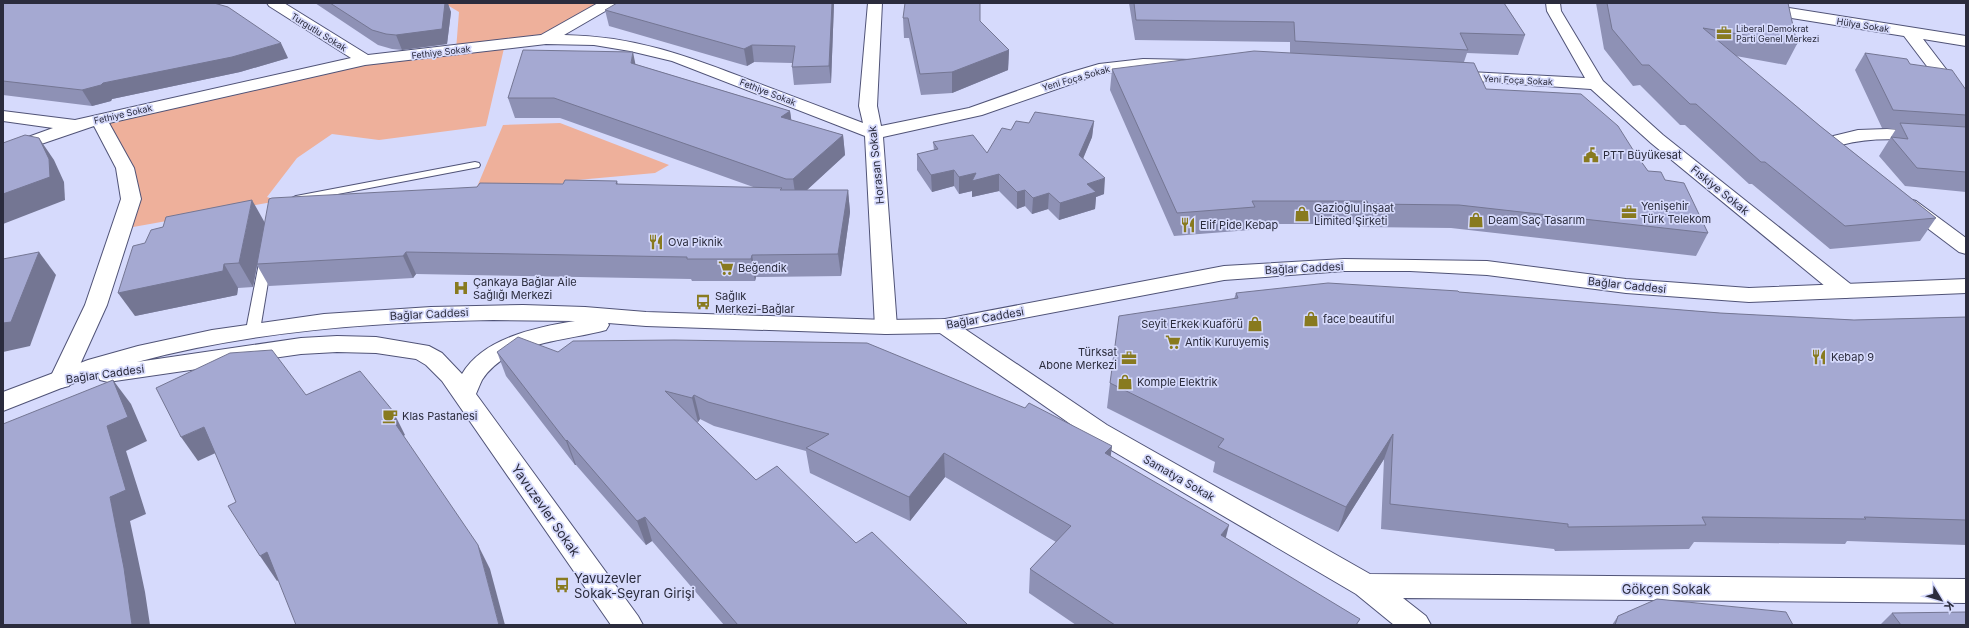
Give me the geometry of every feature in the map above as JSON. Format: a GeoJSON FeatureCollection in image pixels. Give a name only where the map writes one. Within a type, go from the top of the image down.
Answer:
{"type":"FeatureCollection","features":[{"type":"Feature","properties":{"kind":"street","name":"Turgutlu Sokak"},"geometry":{"type":"LineString","coordinates":[[274,3],[364,60]]}},
{"type":"Feature","properties":{"kind":"street"},"geometry":{"type":"LineString","coordinates":[[546,39],[610,3]]}},
{"type":"Feature","properties":{"kind":"street","name":"Horasan Sokak"},"geometry":{"type":"LineString","coordinates":[[875,3],[868,106],[874,133],[886,327]]}},
{"type":"Feature","properties":{"kind":"street","name":"Fıskiye Sokak"},"geometry":{"type":"LineString","coordinates":[[1553,3],[1554,11],[1596,84],[1657,138],[1845,291]]}},
{"type":"Feature","properties":{"kind":"street","name":"Hülya Sokak"},"geometry":{"type":"LineString","coordinates":[[1736,3],[1910,33],[1966,41]]}},
{"type":"Feature","properties":{"kind":"street"},"geometry":{"type":"LineString","coordinates":[[1910,33],[1963,102]]}},
{"type":"Feature","properties":{"kind":"street","name":"Fethiye Sokak"},"geometry":{"type":"LineString","coordinates":[[3,152],[77,125],[364,60],[546,39],[594,40],[630,46],[678,58],[874,133]]}},
{"type":"Feature","properties":{"kind":"street","name":"Yeni Foça Sokak"},"geometry":{"type":"LineString","coordinates":[[874,133],[947,120],[991,107],[1064,80],[1099,69],[1133,64],[1202,64]]}},
{"type":"Feature","properties":{"kind":"street","name":"Yeni Foça Sokak"},"geometry":{"type":"LineString","coordinates":[[1437,75],[1596,84]]}},
{"type":"Feature","properties":{"kind":"street"},"geometry":{"type":"LineString","coordinates":[[3,116],[77,125]]}},
{"type":"Feature","properties":{"kind":"street"},"geometry":{"type":"LineString","coordinates":[[3,402],[29,390],[61,380],[96,305],[122,229],[131,199],[125,168],[99,120]]}},
{"type":"Feature","properties":{"kind":"street"},"geometry":{"type":"LineString","coordinates":[[1858,167],[1827,143],[1858,135],[1880,134],[1966,140]]}},
{"type":"Feature","properties":{"kind":"street"},"geometry":{"type":"LineString","coordinates":[[1896,195],[1966,248]]}},
{"type":"Feature","properties":{"kind":"street","name":"Bağlar Caddesi"},"geometry":{"type":"LineString","coordinates":[[61,380],[99,364],[205,337],[336,319],[458,312],[608,315],[646,319],[886,327],[945,326],[1224,273],[1344,265],[1410,265],[1487,268],[1626,286],[1750,295],[1966,286]]}},
{"type":"Feature","properties":{"kind":"street","name":"Bağlar Caddesi"},"geometry":{"type":"LineString","coordinates":[[61,380],[301,346],[376,345],[421,352],[434,359],[464,395],[472,376],[483,364],[499,354],[528,340],[556,331],[646,319]]}},
{"type":"Feature","properties":{"kind":"street","name":"Samatya Sokak"},"geometry":{"type":"LineString","coordinates":[[945,326],[1098,431],[1366,586],[1416,625]]}},
{"type":"Feature","properties":{"kind":"street","name":"Yavuzevler Sokak"},"geometry":{"type":"LineString","coordinates":[[464,395],[623,622]]}},
{"type":"Feature","properties":{"kind":"street","name":"Gökçen Sokak"},"geometry":{"type":"LineString","coordinates":[[1366,586],[1966,591]]}},
{"type":"Feature","properties":{"kind":"lane"},"geometry":{"type":"LineString","coordinates":[[286,203],[292,200],[475,165]]}},
{"type":"Feature","properties":{"kind":"lane"},"geometry":{"type":"LineString","coordinates":[[253,330],[268,249]]}},
{"type":"Feature","properties":{"kind":"shaded area"},"geometry":{"type":"Polygon","coordinates":[[[444,3],[609,3],[546,39],[505,44],[486,126],[379,140],[332,134],[297,158],[267,197],[278,201],[122,229],[131,199],[99,120],[365,60],[456,50],[459,12],[444,3]]]}},
{"type":"Feature","properties":{"kind":"shaded area"},"geometry":{"type":"Polygon","coordinates":[[[560,123],[669,165],[655,173],[577,180],[469,206],[503,125],[560,123]]]}},
{"type":"Feature","properties":{"kind":"building"},"geometry":{"type":"Polygon","coordinates":[[[3,3],[214,3],[228,7],[281,43],[232,57],[103,83],[101,85],[82,90],[3,81],[3,3]]]}},
{"type":"Feature","properties":{"kind":"building"},"geometry":{"type":"Polygon","coordinates":[[[330,3],[445,3],[442,29],[396,35],[372,30],[330,3]]]}},
{"type":"Feature","properties":{"kind":"building"},"geometry":{"type":"Polygon","coordinates":[[[617,3],[832,3],[829,66],[792,67],[795,46],[752,45],[744,49],[605,10],[617,3]]]}},
{"type":"Feature","properties":{"kind":"building"},"geometry":{"type":"Polygon","coordinates":[[[905,3],[980,3],[980,21],[1009,50],[952,72],[920,74],[908,18],[903,18],[905,3]]]}},
{"type":"Feature","properties":{"kind":"building"},"geometry":{"type":"Polygon","coordinates":[[[1134,3],[1504,3],[1525,35],[1460,33],[1468,50],[1295,41],[1294,22],[1136,20],[1134,3]]]}},
{"type":"Feature","properties":{"kind":"building"},"geometry":{"type":"Polygon","coordinates":[[[1607,3],[1788,3],[1797,44],[1703,28],[1820,126],[1936,218],[1845,226],[1765,162],[1761,162],[1696,104],[1690,104],[1649,65],[1642,65],[1612,29],[1607,3]]]}},
{"type":"Feature","properties":{"kind":"building"},"geometry":{"type":"Polygon","coordinates":[[[523,50],[633,52],[631,63],[790,111],[781,117],[843,135],[793,179],[786,179],[554,98],[508,98],[523,50]]]}},
{"type":"Feature","properties":{"kind":"building"},"geometry":{"type":"Polygon","coordinates":[[[1254,51],[1474,63],[1486,89],[1581,94],[1618,126],[1648,171],[1661,172],[1665,180],[1684,183],[1708,233],[1459,205],[1368,204],[1367,201],[1252,201],[1255,207],[1177,213],[1112,69],[1254,51]]]}},
{"type":"Feature","properties":{"kind":"building"},"geometry":{"type":"Polygon","coordinates":[[[1865,53],[1907,59],[1910,64],[1952,70],[1966,90],[1966,115],[1893,110],[1865,53]]]}},
{"type":"Feature","properties":{"kind":"building"},"geometry":{"type":"Polygon","coordinates":[[[1035,112],[1094,121],[1079,155],[1105,178],[1087,184],[1096,192],[1060,203],[1049,193],[1033,198],[1025,190],[1017,192],[999,174],[972,181],[976,173],[959,177],[954,170],[931,175],[917,154],[938,149],[933,142],[973,135],[987,153],[1002,128],[1011,130],[1016,121],[1029,123],[1035,112]]]}},
{"type":"Feature","properties":{"kind":"building"},"geometry":{"type":"Polygon","coordinates":[[[1900,123],[1966,127],[1966,172],[1917,168],[1891,137],[1908,139],[1900,123]]]}},
{"type":"Feature","properties":{"kind":"building"},"geometry":{"type":"Polygon","coordinates":[[[25,135],[39,138],[49,159],[50,177],[3,194],[3,143],[25,135]]]}},
{"type":"Feature","properties":{"kind":"building"},"geometry":{"type":"Polygon","coordinates":[[[565,180],[617,181],[616,184],[782,188],[780,190],[848,190],[838,254],[752,255],[751,259],[687,259],[687,257],[406,252],[403,256],[257,264],[269,199],[272,198],[477,187],[480,183],[563,184],[565,180]]]}},
{"type":"Feature","properties":{"kind":"building"},"geometry":{"type":"Polygon","coordinates":[[[252,200],[239,263],[224,264],[223,271],[118,293],[133,246],[145,243],[151,230],[163,227],[166,217],[252,200]]]}},
{"type":"Feature","properties":{"kind":"building"},"geometry":{"type":"Polygon","coordinates":[[[39,252],[11,322],[3,323],[3,259],[39,252]]]}},
{"type":"Feature","properties":{"kind":"building"},"geometry":{"type":"Polygon","coordinates":[[[1328,283],[1458,291],[1720,313],[1854,320],[1966,317],[1966,520],[1864,517],[1866,519],[1702,517],[1706,525],[1568,527],[1568,524],[1390,504],[1393,434],[1346,507],[1218,447],[1224,439],[1110,383],[1119,316],[1238,298],[1236,293],[1328,283]]]}},
{"type":"Feature","properties":{"kind":"building"},"geometry":{"type":"Polygon","coordinates":[[[518,337],[558,352],[573,341],[674,340],[867,343],[1025,408],[1029,403],[1112,446],[1105,453],[1229,525],[1221,535],[1360,619],[1356,625],[1115,625],[1030,569],[1071,526],[944,453],[909,497],[806,448],[829,434],[708,402],[694,395],[692,398],[665,391],[756,480],[777,466],[856,543],[872,532],[968,625],[738,625],[645,517],[637,521],[567,440],[566,441],[497,352],[518,337]]]}},
{"type":"Feature","properties":{"kind":"building"},"geometry":{"type":"Polygon","coordinates":[[[272,350],[306,395],[360,371],[393,411],[388,413],[478,545],[499,625],[296,625],[267,552],[260,556],[228,506],[236,502],[204,427],[181,437],[156,388],[230,353],[272,350]]]}},
{"type":"Feature","properties":{"kind":"building"},"geometry":{"type":"Polygon","coordinates":[[[113,380],[128,417],[107,426],[126,490],[110,497],[124,568],[132,625],[3,625],[3,424],[113,380]]]}},
{"type":"Feature","properties":{"kind":"building"},"geometry":{"type":"Polygon","coordinates":[[[1657,599],[1786,612],[1793,625],[1615,625],[1618,616],[1657,599]]]}},
{"type":"Feature","properties":{"kind":"building"},"geometry":{"type":"Polygon","coordinates":[[[1966,612],[1966,625],[1901,625],[1892,613],[1966,612]]]}},
{"type":"Feature","properties":{"kind":"place","name":"Liberal Demokrat Parti Genel Merkezi"},"geometry":{"type":"Point","coordinates":[1724,33]}},
{"type":"Feature","properties":{"kind":"place","name":"PTT Büyükesat"},"geometry":{"type":"Point","coordinates":[1591,155]}},
{"type":"Feature","properties":{"kind":"place","name":"Yenişehir Türk Telekom"},"geometry":{"type":"Point","coordinates":[1629,212]}},
{"type":"Feature","properties":{"kind":"place","name":"Gazioğlu İnşaat Limited Şirketi"},"geometry":{"type":"Point","coordinates":[1302,214]}},
{"type":"Feature","properties":{"kind":"place","name":"Deam Saç Tasarım"},"geometry":{"type":"Point","coordinates":[1476,220]}},
{"type":"Feature","properties":{"kind":"place","name":"Elif Pide Kebap"},"geometry":{"type":"Point","coordinates":[1188,225]}},
{"type":"Feature","properties":{"kind":"place","name":"Ova Piknik"},"geometry":{"type":"Point","coordinates":[656,242]}},
{"type":"Feature","properties":{"kind":"place","name":"Beğendik"},"geometry":{"type":"Point","coordinates":[726,268]}},
{"type":"Feature","properties":{"kind":"place","name":"Çankaya Bağlar Aile Sağlığı Merkezi"},"geometry":{"type":"Point","coordinates":[461,288]}},
{"type":"Feature","properties":{"kind":"place","name":"Sağlık Merkezi-Bağlar"},"geometry":{"type":"Point","coordinates":[703,302]}},
{"type":"Feature","properties":{"kind":"place","name":"face beautiful"},"geometry":{"type":"Point","coordinates":[1311,319]}},
{"type":"Feature","properties":{"kind":"place","name":"Seyit Erkek Kuaförü"},"geometry":{"type":"Point","coordinates":[1255,324]}},
{"type":"Feature","properties":{"kind":"place","name":"Antik Kuruyemiş"},"geometry":{"type":"Point","coordinates":[1173,342]}},
{"type":"Feature","properties":{"kind":"place","name":"Kebap 9"},"geometry":{"type":"Point","coordinates":[1819,357]}},
{"type":"Feature","properties":{"kind":"place","name":"Türksat Abone Merkezi"},"geometry":{"type":"Point","coordinates":[1129,358]}},
{"type":"Feature","properties":{"kind":"place","name":"Komple Elektrik"},"geometry":{"type":"Point","coordinates":[1125,382]}},
{"type":"Feature","properties":{"kind":"place","name":"Klas Pastanesi"},"geometry":{"type":"Point","coordinates":[390,416]}},
{"type":"Feature","properties":{"kind":"place","name":"Yavuzevler Sokak-Seyran Girişi"},"geometry":{"type":"Point","coordinates":[562,585]}}]}
